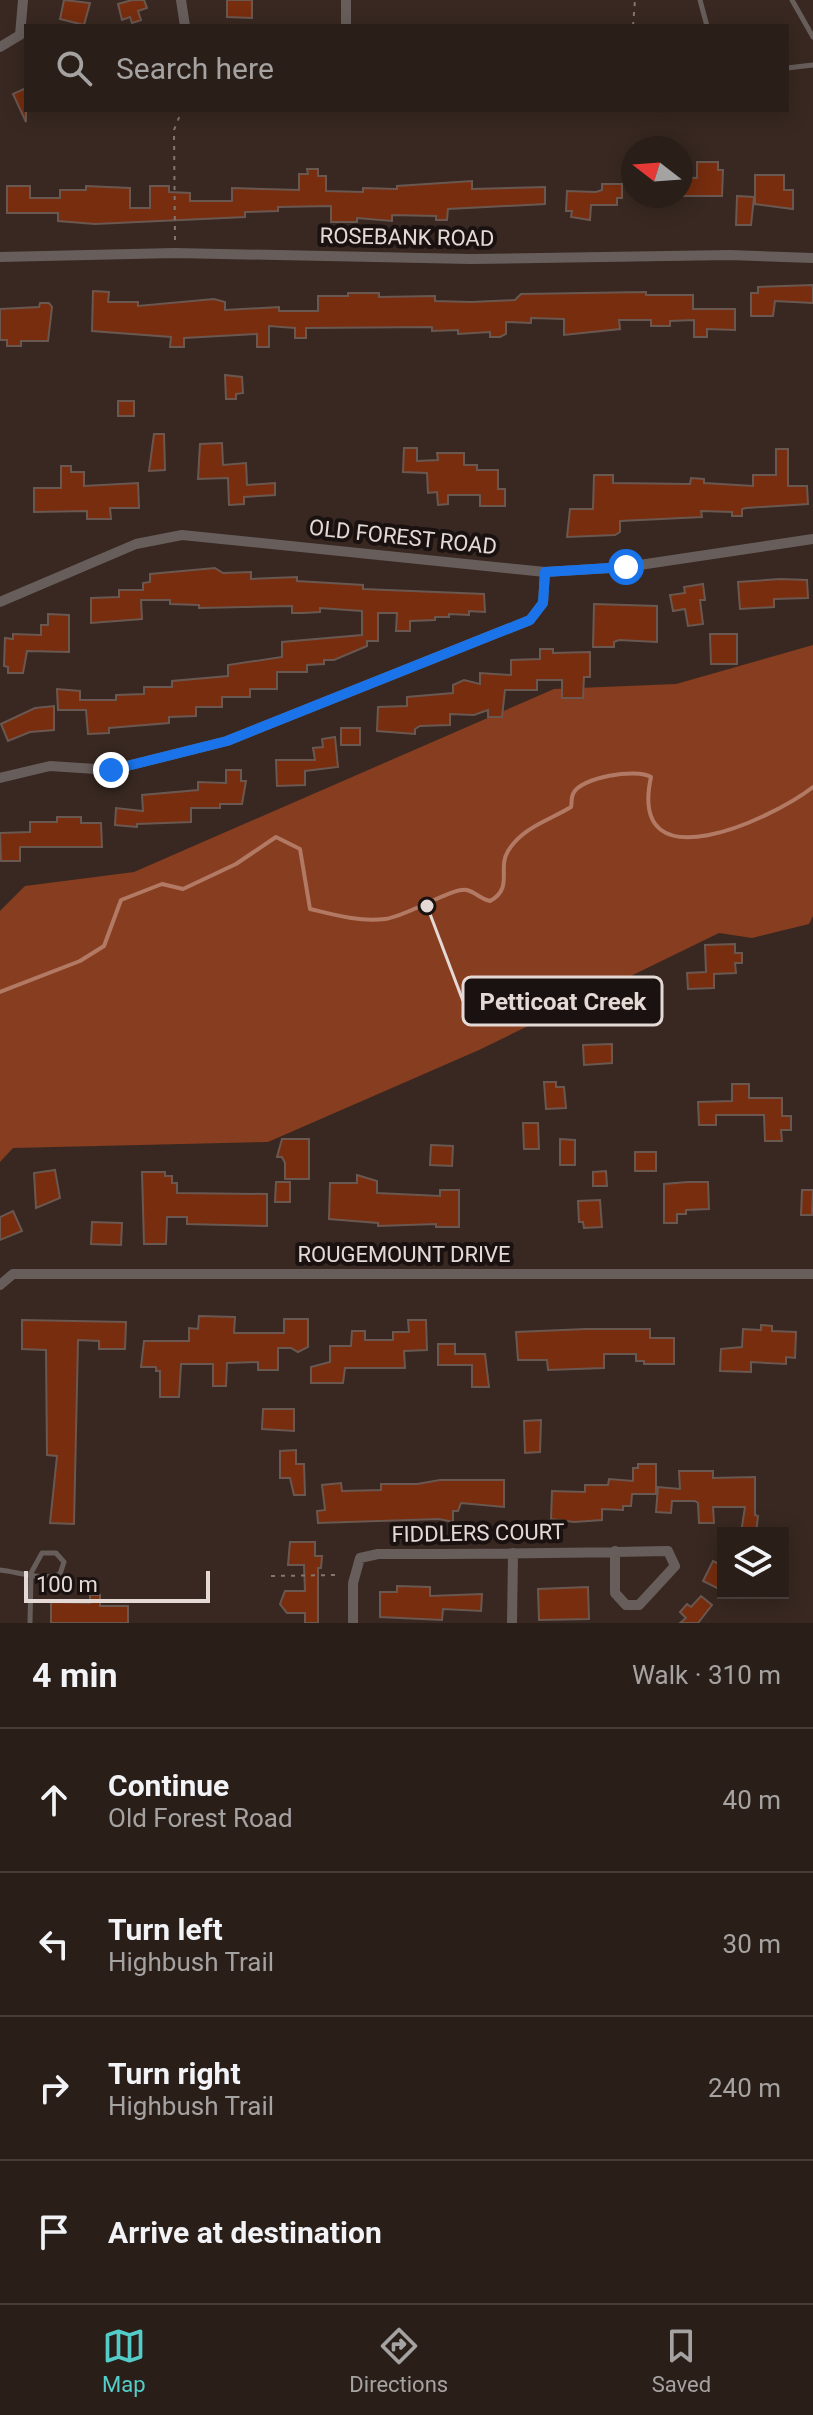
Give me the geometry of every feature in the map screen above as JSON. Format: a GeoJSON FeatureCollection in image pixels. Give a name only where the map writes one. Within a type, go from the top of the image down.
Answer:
{"type":"FeatureCollection","features":[{"type":"Feature","properties":{"kind":"street"},"geometry":{"type":"LineString","coordinates":[[0,47],[20,35],[23,0]]}},
{"type":"Feature","properties":{"kind":"street"},"geometry":{"type":"LineString","coordinates":[[181,0],[185,24]]}},
{"type":"Feature","properties":{"kind":"street"},"geometry":{"type":"LineString","coordinates":[[346,0],[346,24]]}},
{"type":"Feature","properties":{"kind":"street","name":"ROSEBANK ROAD"},"geometry":{"type":"LineString","coordinates":[[0,257],[175,253],[470,259],[730,255],[813,258]]}},
{"type":"Feature","properties":{"kind":"street","name":"OLD FOREST ROAD"},"geometry":{"type":"LineString","coordinates":[[0,602],[136,544],[182,535],[545,572],[626,567],[813,539]]}},
{"type":"Feature","properties":{"kind":"street"},"geometry":{"type":"LineString","coordinates":[[0,778],[50,766],[111,770],[227,741],[530,620],[543,603],[545,572]]}},
{"type":"Feature","properties":{"kind":"street","name":"ROUGEMOUNT DRIVE"},"geometry":{"type":"LineString","coordinates":[[0,1285],[13,1274],[813,1274]]}},
{"type":"Feature","properties":{"kind":"street","name":"FIDDLERS COURT"},"geometry":{"type":"LineString","coordinates":[[353,1623],[353,1583],[360,1558],[378,1554],[615,1551],[668,1551],[675,1566],[639,1605],[626,1605],[615,1593],[615,1551]]}},
{"type":"Feature","properties":{"kind":"street"},"geometry":{"type":"LineString","coordinates":[[512,1623],[513,1553]]}},
{"type":"Feature","properties":{"kind":"lane"},"geometry":{"type":"LineString","coordinates":[[700,0],[706,24]]}},
{"type":"Feature","properties":{"kind":"lane"},"geometry":{"type":"LineString","coordinates":[[792,0],[813,37]]}},
{"type":"Feature","properties":{"kind":"lane"},"geometry":{"type":"LineString","coordinates":[[789,68],[813,65]]}},
{"type":"Feature","properties":{"kind":"lane"},"geometry":{"type":"LineString","coordinates":[[0,1570],[31,1573],[49,1579],[60,1574],[64,1562],[56,1553],[42,1553],[31,1573],[30,1623]]}},
{"type":"Feature","properties":{"kind":"path"},"geometry":{"type":"LineString","coordinates":[[633,24],[635,0]]}},
{"type":"Feature","properties":{"kind":"path"},"geometry":{"type":"LineString","coordinates":[[175,253],[174,130],[181,112]]}},
{"type":"Feature","properties":{"kind":"path"},"geometry":{"type":"LineString","coordinates":[[271,1576],[337,1575]]}},
{"type":"Feature","properties":{"kind":"shaded area"},"geometry":{"type":"Polygon","coordinates":[[[813,645],[813,916],[809,924],[752,938],[719,933],[479,1050],[268,1142],[13,1148],[0,1162],[0,911],[25,886],[134,872],[554,689],[676,684],[813,645]]]}},
{"type":"Feature","properties":{"kind":"building"},"geometry":{"type":"Polygon","coordinates":[[[64,0],[90,3],[84,24],[60,19],[64,0]]]}},
{"type":"Feature","properties":{"kind":"building"},"geometry":{"type":"Polygon","coordinates":[[[144,0],[147,8],[138,11],[141,20],[132,23],[130,17],[122,20],[118,4],[144,0]]]}},
{"type":"Feature","properties":{"kind":"building"},"geometry":{"type":"Polygon","coordinates":[[[227,0],[252,0],[252,18],[227,17],[227,0]]]}},
{"type":"Feature","properties":{"kind":"building"},"geometry":{"type":"Polygon","coordinates":[[[24,89],[26,122],[13,94],[24,89]]]}},
{"type":"Feature","properties":{"kind":"building"},"geometry":{"type":"Polygon","coordinates":[[[697,162],[718,162],[718,170],[723,170],[722,196],[693,196],[693,178],[697,178],[697,162]]]}},
{"type":"Feature","properties":{"kind":"building"},"geometry":{"type":"Polygon","coordinates":[[[307,169],[318,169],[318,176],[326,176],[326,191],[363,192],[363,188],[397,189],[397,186],[472,181],[472,189],[545,187],[545,204],[448,209],[447,220],[436,220],[436,216],[392,215],[392,221],[357,218],[357,222],[331,222],[331,206],[278,207],[278,211],[245,212],[245,217],[95,224],[58,221],[58,213],[7,213],[7,186],[30,186],[30,198],[60,198],[60,190],[86,190],[86,186],[130,188],[130,208],[150,208],[150,186],[169,186],[169,192],[190,193],[190,201],[232,201],[232,188],[299,190],[299,174],[308,174],[307,169]]]}},
{"type":"Feature","properties":{"kind":"building"},"geometry":{"type":"Polygon","coordinates":[[[755,175],[784,175],[784,190],[793,190],[793,209],[755,204],[755,175]]]}},
{"type":"Feature","properties":{"kind":"building"},"geometry":{"type":"Polygon","coordinates":[[[602,184],[621,184],[621,198],[617,198],[617,205],[591,205],[590,220],[571,217],[572,211],[566,211],[567,191],[602,190],[602,184]]]}},
{"type":"Feature","properties":{"kind":"building"},"geometry":{"type":"Polygon","coordinates":[[[737,196],[754,197],[751,225],[736,225],[737,196]]]}},
{"type":"Feature","properties":{"kind":"building"},"geometry":{"type":"Polygon","coordinates":[[[813,285],[813,303],[775,301],[773,316],[751,316],[751,293],[758,293],[758,287],[813,285]]]}},
{"type":"Feature","properties":{"kind":"building"},"geometry":{"type":"Polygon","coordinates":[[[93,291],[109,292],[108,302],[138,302],[138,306],[214,299],[225,302],[225,310],[279,307],[279,311],[318,311],[318,296],[348,296],[348,293],[379,293],[379,297],[435,296],[435,301],[471,302],[515,300],[521,294],[646,292],[646,295],[693,295],[693,309],[735,309],[735,330],[707,329],[707,337],[694,337],[694,320],[670,321],[670,326],[651,326],[651,320],[619,320],[620,329],[564,335],[564,319],[531,318],[531,323],[506,322],[506,334],[500,337],[490,337],[490,332],[458,334],[458,330],[432,331],[432,327],[306,328],[306,338],[295,338],[295,328],[269,326],[269,347],[257,347],[257,334],[184,338],[184,347],[170,347],[171,337],[92,331],[93,291]]]}},
{"type":"Feature","properties":{"kind":"building"},"geometry":{"type":"Polygon","coordinates":[[[40,303],[49,303],[52,307],[48,341],[21,341],[21,346],[7,346],[7,340],[0,340],[0,309],[39,307],[40,303]]]}},
{"type":"Feature","properties":{"kind":"building"},"geometry":{"type":"Polygon","coordinates":[[[225,375],[242,377],[243,393],[236,394],[236,399],[226,399],[225,375]]]}},
{"type":"Feature","properties":{"kind":"building"},"geometry":{"type":"Polygon","coordinates":[[[118,401],[134,401],[134,416],[118,416],[118,401]]]}},
{"type":"Feature","properties":{"kind":"building"},"geometry":{"type":"Polygon","coordinates":[[[154,434],[164,434],[165,470],[149,471],[154,434]]]}},
{"type":"Feature","properties":{"kind":"building"},"geometry":{"type":"Polygon","coordinates":[[[222,443],[223,465],[246,463],[247,485],[275,483],[275,495],[244,497],[244,504],[229,505],[228,478],[198,479],[200,444],[222,443]]]}},
{"type":"Feature","properties":{"kind":"building"},"geometry":{"type":"Polygon","coordinates":[[[404,448],[417,448],[417,461],[438,460],[437,453],[464,453],[464,465],[477,465],[477,470],[498,470],[498,489],[505,489],[505,506],[480,506],[480,495],[448,495],[448,504],[438,505],[437,492],[428,493],[427,473],[403,472],[404,448]]]}},
{"type":"Feature","properties":{"kind":"building"},"geometry":{"type":"Polygon","coordinates":[[[776,449],[788,449],[788,486],[807,486],[808,504],[746,508],[742,509],[742,516],[732,516],[732,512],[701,511],[702,517],[620,521],[620,532],[615,535],[567,537],[570,509],[593,509],[594,475],[613,475],[613,483],[690,484],[691,478],[704,479],[704,483],[753,486],[753,475],[776,475],[776,449]]]}},
{"type":"Feature","properties":{"kind":"building"},"geometry":{"type":"Polygon","coordinates":[[[61,466],[71,466],[71,472],[84,472],[84,486],[138,483],[139,508],[110,508],[111,519],[87,519],[87,511],[34,512],[34,488],[61,488],[61,466]]]}},
{"type":"Feature","properties":{"kind":"building"},"geometry":{"type":"Polygon","coordinates":[[[215,568],[223,573],[251,572],[251,579],[297,577],[297,581],[363,585],[363,589],[484,594],[485,612],[469,611],[469,615],[449,614],[449,617],[435,617],[435,620],[410,621],[410,631],[396,631],[397,613],[378,613],[378,641],[367,641],[367,646],[334,660],[324,660],[324,664],[307,665],[307,672],[277,672],[277,689],[250,689],[250,697],[222,697],[222,707],[196,707],[196,716],[169,717],[169,723],[109,728],[109,733],[88,734],[86,710],[58,710],[57,689],[80,691],[80,700],[116,700],[116,695],[144,694],[144,687],[172,687],[172,681],[228,676],[228,665],[282,657],[282,642],[362,635],[362,611],[320,608],[320,612],[292,613],[292,606],[199,608],[199,605],[170,604],[170,600],[141,600],[142,619],[91,623],[91,598],[119,597],[119,590],[143,590],[143,583],[150,582],[150,574],[215,568]]]}},
{"type":"Feature","properties":{"kind":"building"},"geometry":{"type":"Polygon","coordinates":[[[807,580],[808,598],[774,599],[774,607],[740,609],[738,582],[807,580]]]}},
{"type":"Feature","properties":{"kind":"building"},"geometry":{"type":"Polygon","coordinates":[[[703,584],[705,600],[700,600],[703,624],[688,626],[685,609],[673,611],[670,595],[685,593],[684,587],[703,584]]]}},
{"type":"Feature","properties":{"kind":"building"},"geometry":{"type":"Polygon","coordinates":[[[594,604],[657,606],[657,642],[619,640],[614,642],[614,647],[593,647],[594,604]]]}},
{"type":"Feature","properties":{"kind":"building"},"geometry":{"type":"Polygon","coordinates":[[[48,614],[69,615],[69,652],[27,651],[23,673],[8,673],[8,667],[4,666],[5,638],[13,639],[13,634],[41,635],[41,625],[48,625],[48,614]]]}},
{"type":"Feature","properties":{"kind":"building"},"geometry":{"type":"Polygon","coordinates":[[[710,634],[737,634],[737,664],[711,664],[710,634]]]}},
{"type":"Feature","properties":{"kind":"building"},"geometry":{"type":"Polygon","coordinates":[[[540,649],[553,649],[553,653],[590,652],[590,677],[584,677],[583,698],[562,698],[562,680],[537,680],[537,690],[505,690],[502,717],[488,717],[488,710],[474,715],[450,714],[450,725],[420,726],[415,729],[415,734],[377,731],[378,707],[407,706],[407,697],[453,693],[453,685],[464,680],[480,684],[480,673],[511,675],[511,660],[540,659],[540,649]]]}},
{"type":"Feature","properties":{"kind":"building"},"geometry":{"type":"Polygon","coordinates":[[[54,706],[54,730],[30,732],[8,741],[1,724],[35,708],[54,706]]]}},
{"type":"Feature","properties":{"kind":"building"},"geometry":{"type":"Polygon","coordinates":[[[341,728],[360,728],[360,745],[341,745],[341,728]]]}},
{"type":"Feature","properties":{"kind":"building"},"geometry":{"type":"Polygon","coordinates":[[[335,737],[338,767],[305,771],[305,785],[277,786],[276,760],[315,760],[313,748],[323,747],[322,739],[335,737]]]}},
{"type":"Feature","properties":{"kind":"building"},"geometry":{"type":"Polygon","coordinates":[[[226,770],[241,770],[241,781],[246,781],[242,804],[191,808],[191,822],[137,824],[137,827],[115,825],[116,808],[143,811],[142,795],[198,790],[198,782],[226,783],[226,770]]]}},
{"type":"Feature","properties":{"kind":"building"},"geometry":{"type":"Polygon","coordinates":[[[57,817],[81,817],[81,823],[101,823],[102,847],[20,847],[20,861],[1,861],[0,833],[30,832],[30,822],[57,822],[57,817]]]}},
{"type":"Feature","properties":{"kind":"building"},"geometry":{"type":"Polygon","coordinates":[[[735,944],[735,953],[742,953],[742,963],[735,963],[736,973],[714,974],[714,988],[688,989],[687,973],[706,972],[705,945],[735,944]]]}},
{"type":"Feature","properties":{"kind":"building"},"geometry":{"type":"Polygon","coordinates":[[[612,1044],[612,1063],[584,1065],[583,1045],[612,1044]]]}},
{"type":"Feature","properties":{"kind":"building"},"geometry":{"type":"Polygon","coordinates":[[[544,1082],[556,1082],[556,1087],[564,1087],[566,1108],[546,1109],[544,1082]]]}},
{"type":"Feature","properties":{"kind":"building"},"geometry":{"type":"Polygon","coordinates":[[[732,1084],[749,1084],[749,1098],[782,1098],[782,1116],[791,1116],[791,1130],[781,1130],[782,1141],[765,1141],[764,1115],[716,1115],[716,1125],[699,1125],[698,1102],[732,1101],[732,1084]]]}},
{"type":"Feature","properties":{"kind":"building"},"geometry":{"type":"Polygon","coordinates":[[[523,1123],[538,1123],[539,1149],[524,1149],[523,1123]]]}},
{"type":"Feature","properties":{"kind":"building"},"geometry":{"type":"Polygon","coordinates":[[[282,1139],[309,1139],[309,1179],[285,1179],[285,1163],[282,1157],[277,1157],[282,1139]]]}},
{"type":"Feature","properties":{"kind":"building"},"geometry":{"type":"Polygon","coordinates":[[[560,1139],[575,1140],[575,1165],[560,1165],[560,1139]]]}},
{"type":"Feature","properties":{"kind":"building"},"geometry":{"type":"Polygon","coordinates":[[[431,1145],[453,1146],[452,1166],[430,1165],[431,1145]]]}},
{"type":"Feature","properties":{"kind":"building"},"geometry":{"type":"Polygon","coordinates":[[[635,1152],[656,1152],[656,1171],[635,1171],[635,1152]]]}},
{"type":"Feature","properties":{"kind":"building"},"geometry":{"type":"Polygon","coordinates":[[[55,1170],[60,1198],[36,1208],[34,1173],[55,1170]]]}},
{"type":"Feature","properties":{"kind":"building"},"geometry":{"type":"Polygon","coordinates":[[[606,1171],[607,1186],[593,1186],[593,1172],[606,1171]]]}},
{"type":"Feature","properties":{"kind":"building"},"geometry":{"type":"Polygon","coordinates":[[[142,1172],[165,1172],[165,1176],[172,1176],[172,1183],[177,1183],[177,1193],[267,1194],[267,1226],[187,1224],[187,1217],[167,1217],[166,1244],[144,1244],[142,1172]]]}},
{"type":"Feature","properties":{"kind":"building"},"geometry":{"type":"Polygon","coordinates":[[[357,1175],[377,1181],[377,1193],[440,1196],[440,1190],[459,1190],[459,1227],[436,1227],[436,1224],[378,1226],[378,1223],[329,1219],[330,1183],[357,1183],[357,1175]]]}},
{"type":"Feature","properties":{"kind":"building"},"geometry":{"type":"Polygon","coordinates":[[[276,1182],[290,1182],[290,1202],[275,1202],[276,1182]]]}},
{"type":"Feature","properties":{"kind":"building"},"geometry":{"type":"Polygon","coordinates":[[[708,1182],[709,1209],[686,1210],[686,1214],[677,1214],[677,1223],[664,1223],[664,1184],[708,1182]]]}},
{"type":"Feature","properties":{"kind":"building"},"geometry":{"type":"Polygon","coordinates":[[[802,1190],[813,1190],[812,1215],[801,1215],[802,1190]]]}},
{"type":"Feature","properties":{"kind":"building"},"geometry":{"type":"Polygon","coordinates":[[[600,1200],[602,1227],[584,1228],[583,1222],[579,1222],[578,1201],[600,1200]]]}},
{"type":"Feature","properties":{"kind":"building"},"geometry":{"type":"Polygon","coordinates":[[[13,1211],[22,1231],[0,1240],[0,1217],[13,1211]]]}},
{"type":"Feature","properties":{"kind":"building"},"geometry":{"type":"Polygon","coordinates":[[[92,1222],[122,1223],[121,1245],[91,1244],[92,1222]]]}},
{"type":"Feature","properties":{"kind":"building"},"geometry":{"type":"Polygon","coordinates":[[[199,1316],[235,1317],[234,1333],[284,1333],[284,1319],[308,1319],[308,1347],[298,1352],[291,1348],[278,1348],[278,1370],[258,1370],[258,1362],[227,1363],[226,1386],[213,1386],[213,1364],[181,1364],[179,1397],[160,1397],[160,1371],[156,1371],[156,1367],[141,1367],[144,1341],[189,1341],[189,1328],[198,1329],[199,1316]]]}},
{"type":"Feature","properties":{"kind":"building"},"geometry":{"type":"Polygon","coordinates":[[[22,1320],[126,1322],[125,1349],[99,1349],[99,1341],[78,1340],[74,1524],[50,1523],[57,1456],[47,1455],[46,1350],[22,1349],[22,1320]]]}},
{"type":"Feature","properties":{"kind":"building"},"geometry":{"type":"Polygon","coordinates":[[[408,1320],[426,1320],[427,1350],[404,1351],[405,1368],[345,1368],[343,1383],[311,1383],[311,1367],[330,1362],[330,1346],[351,1346],[352,1331],[365,1331],[365,1340],[393,1340],[393,1332],[409,1332],[408,1320]]]}},
{"type":"Feature","properties":{"kind":"building"},"geometry":{"type":"Polygon","coordinates":[[[761,1325],[772,1326],[772,1331],[796,1332],[795,1358],[786,1357],[786,1364],[751,1362],[751,1372],[720,1371],[721,1349],[742,1347],[743,1329],[761,1330],[761,1325]]]}},
{"type":"Feature","properties":{"kind":"building"},"geometry":{"type":"Polygon","coordinates":[[[650,1329],[650,1338],[674,1338],[674,1364],[644,1364],[644,1361],[636,1361],[636,1354],[604,1354],[604,1368],[548,1370],[547,1360],[518,1360],[516,1332],[650,1329]]]}},
{"type":"Feature","properties":{"kind":"building"},"geometry":{"type":"Polygon","coordinates":[[[438,1344],[455,1344],[455,1354],[485,1354],[489,1387],[472,1387],[472,1365],[438,1365],[438,1344]]]}},
{"type":"Feature","properties":{"kind":"building"},"geometry":{"type":"Polygon","coordinates":[[[263,1409],[294,1409],[294,1431],[262,1429],[263,1409]]]}},
{"type":"Feature","properties":{"kind":"building"},"geometry":{"type":"Polygon","coordinates":[[[541,1420],[540,1452],[525,1453],[524,1421],[541,1420]]]}},
{"type":"Feature","properties":{"kind":"building"},"geometry":{"type":"Polygon","coordinates":[[[296,1450],[296,1464],[304,1464],[305,1495],[294,1495],[290,1478],[280,1478],[280,1451],[296,1450]]]}},
{"type":"Feature","properties":{"kind":"building"},"geometry":{"type":"Polygon","coordinates":[[[638,1464],[656,1464],[656,1494],[632,1494],[631,1506],[623,1506],[623,1510],[602,1509],[602,1520],[574,1522],[551,1519],[552,1491],[585,1492],[585,1485],[608,1485],[609,1479],[633,1481],[633,1468],[638,1468],[638,1464]]]}},
{"type":"Feature","properties":{"kind":"building"},"geometry":{"type":"Polygon","coordinates":[[[679,1471],[713,1471],[713,1478],[755,1477],[757,1527],[742,1527],[745,1507],[713,1507],[714,1523],[699,1523],[698,1503],[695,1501],[672,1501],[671,1513],[656,1512],[658,1487],[680,1489],[679,1471]]]}},
{"type":"Feature","properties":{"kind":"building"},"geometry":{"type":"Polygon","coordinates":[[[440,1480],[504,1480],[504,1507],[461,1503],[458,1511],[453,1511],[453,1522],[439,1519],[318,1523],[317,1511],[325,1510],[322,1485],[341,1483],[342,1491],[381,1490],[381,1484],[417,1484],[440,1480]]]}},
{"type":"Feature","properties":{"kind":"building"},"geometry":{"type":"Polygon","coordinates":[[[290,1542],[315,1542],[315,1556],[322,1556],[321,1568],[318,1568],[318,1623],[305,1623],[305,1613],[287,1613],[280,1604],[285,1591],[305,1591],[304,1565],[288,1565],[290,1542]]]}},
{"type":"Feature","properties":{"kind":"building"},"geometry":{"type":"Polygon","coordinates":[[[713,1561],[717,1563],[717,1588],[703,1581],[713,1561]]]}},
{"type":"Feature","properties":{"kind":"building"},"geometry":{"type":"Polygon","coordinates":[[[397,1586],[430,1587],[430,1596],[482,1594],[481,1611],[443,1609],[442,1620],[380,1617],[380,1592],[397,1592],[397,1586]]]}},
{"type":"Feature","properties":{"kind":"building"},"geometry":{"type":"Polygon","coordinates":[[[588,1587],[589,1619],[539,1620],[538,1589],[588,1587]]]}},
{"type":"Feature","properties":{"kind":"building"},"geometry":{"type":"Polygon","coordinates":[[[90,1595],[100,1595],[100,1606],[128,1606],[128,1623],[51,1623],[51,1602],[90,1603],[90,1595]]]}},
{"type":"Feature","properties":{"kind":"building"},"geometry":{"type":"Polygon","coordinates":[[[701,1596],[712,1605],[698,1623],[680,1623],[686,1618],[680,1612],[687,1604],[691,1607],[701,1596]]]}},
{"type":"Feature","properties":{"kind":"waterway"},"geometry":{"type":"LineString","coordinates":[[0,992],[80,961],[104,946],[121,900],[162,884],[183,889],[236,864],[276,837],[300,849],[310,909],[375,920],[394,917],[461,890],[490,901],[501,890],[505,858],[514,843],[528,830],[571,807],[572,796],[578,788],[597,779],[634,773],[651,777],[649,810],[660,829],[681,837],[708,835],[737,827],[767,814],[813,787]]}},
{"type":"Feature","properties":{"kind":"place","name":"Petticoat Creek"},"geometry":{"type":"Point","coordinates":[427,906]}},
{"type":"Feature","properties":{"kind":"route"},"geometry":{"type":"LineString","coordinates":[[111,770],[227,741],[405,667],[530,620],[543,603],[545,572],[626,567]]}}]}
